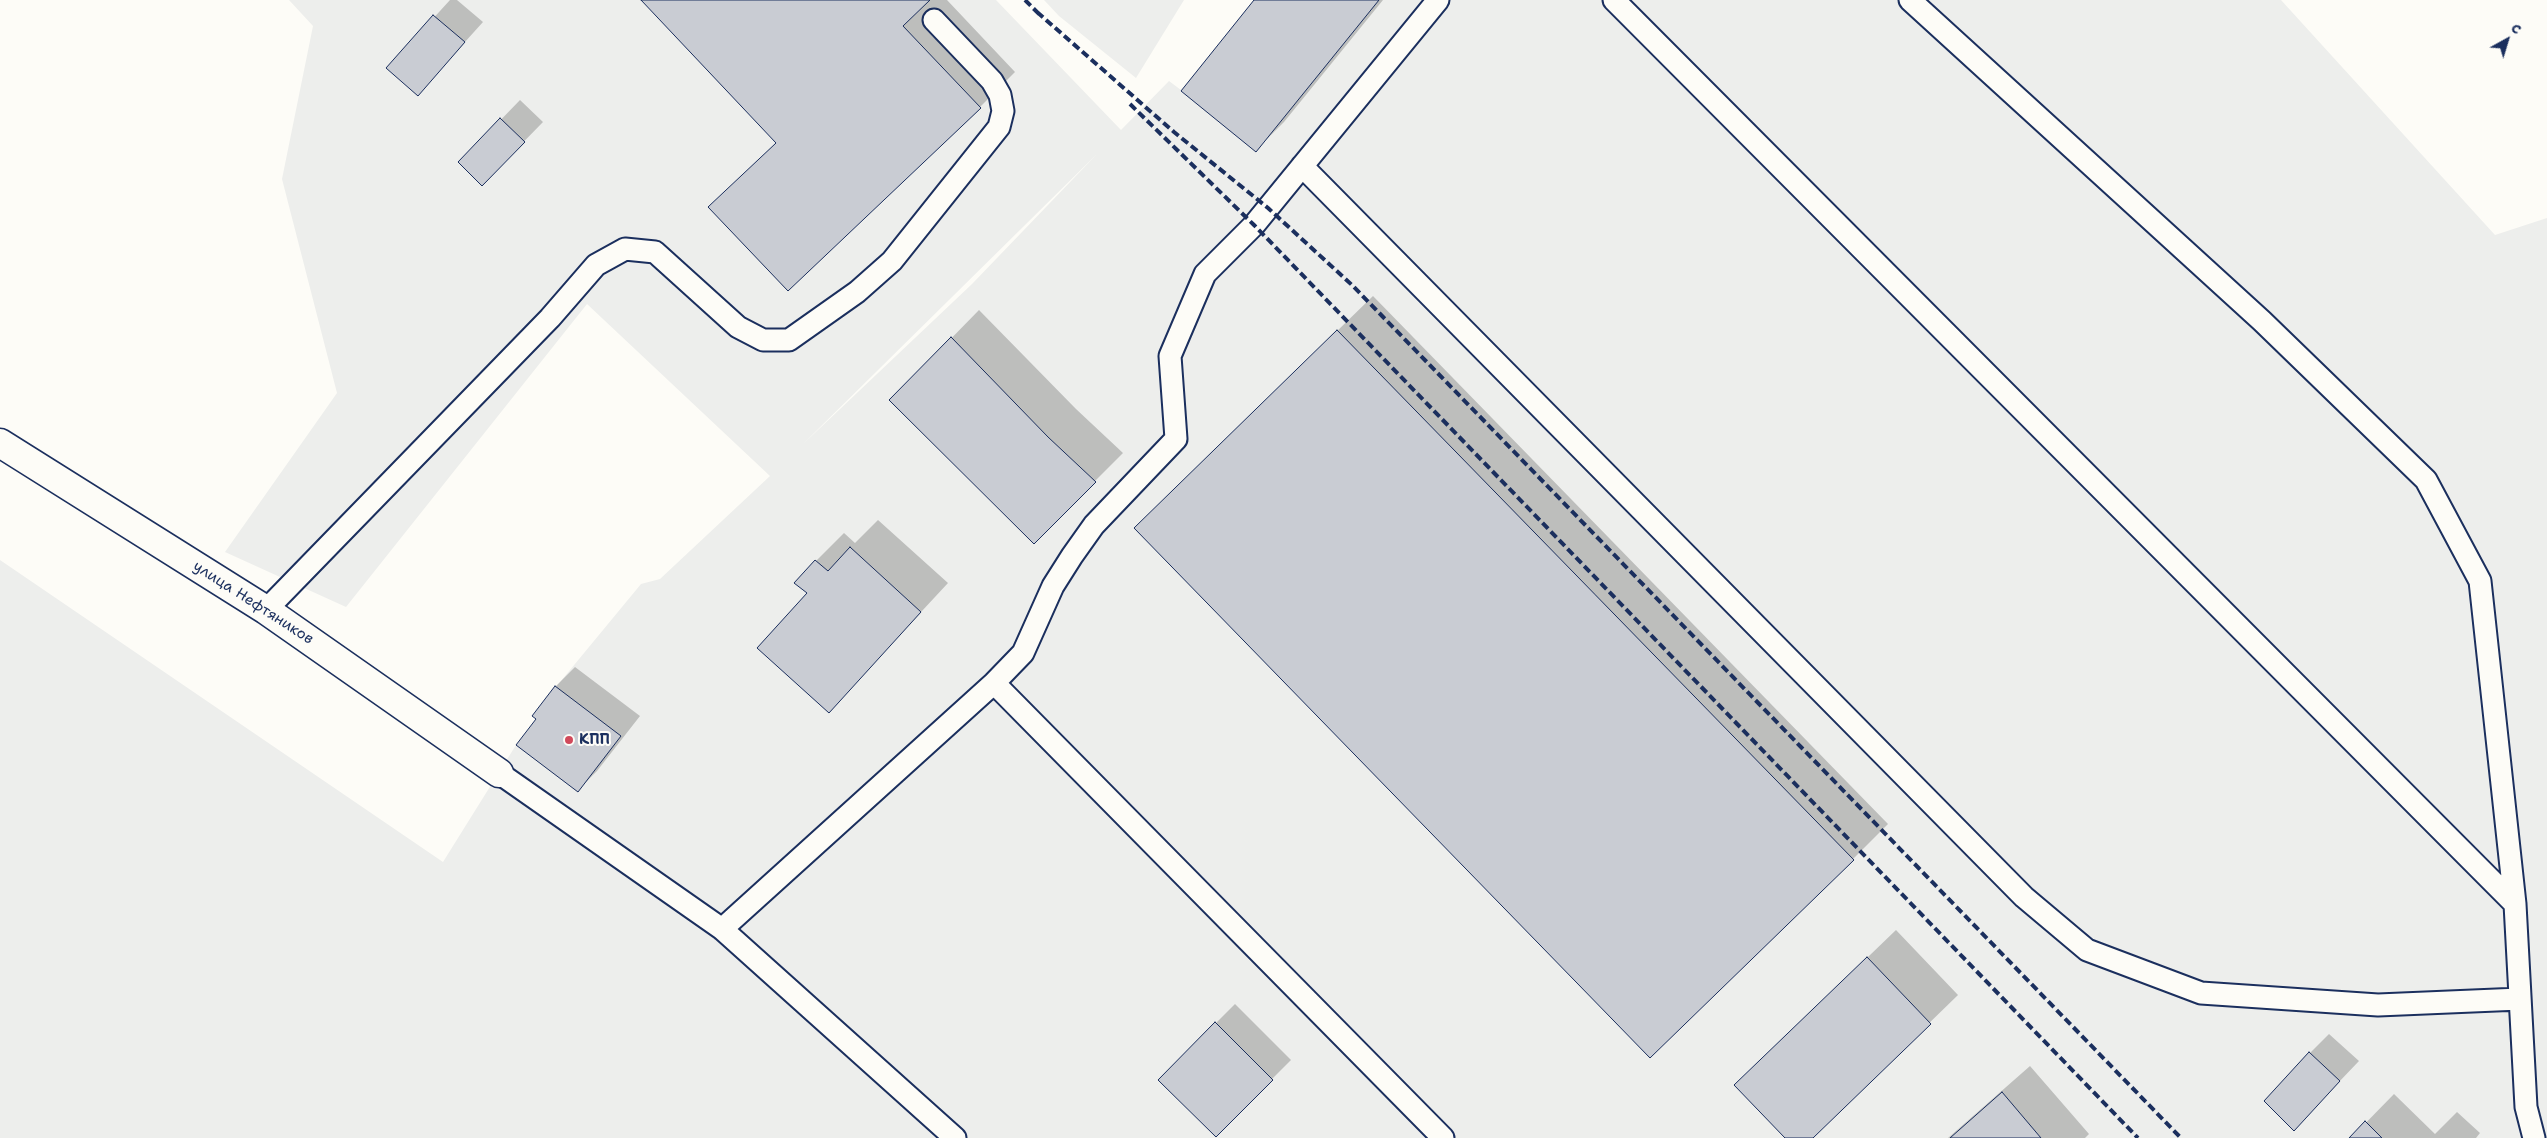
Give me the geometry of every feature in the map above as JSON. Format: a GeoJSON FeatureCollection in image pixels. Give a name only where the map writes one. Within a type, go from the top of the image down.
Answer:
{"type":"FeatureCollection","features":[{"type":"Feature","properties":{"kind":"street","name":"улица Нефтяников"},"geometry":{"type":"LineString","coordinates":[[0,443],[266,610],[499,773]]}},
{"type":"Feature","properties":{"kind":"lane"},"geometry":{"type":"LineString","coordinates":[[722,929],[994,683],[1023,653],[1053,586],[1094,525],[1176,439],[1170,356],[1206,274],[1254,225],[1438,0]]}},
{"type":"Feature","properties":{"kind":"lane"},"geometry":{"type":"LineString","coordinates":[[1614,0],[2515,904]]}},
{"type":"Feature","properties":{"kind":"lane"},"geometry":{"type":"LineString","coordinates":[[1910,0],[2262,321],[2426,480],[2480,581],[2515,904],[2526,1107],[2534,1138]]}},
{"type":"Feature","properties":{"kind":"lane"},"geometry":{"type":"LineString","coordinates":[[266,610],[550,318],[596,265],[625,249],[655,252],[738,327],[763,340],[789,340],[857,292],[892,261],[999,127],[1003,111],[1000,95],[992,81],[934,20]]}},
{"type":"Feature","properties":{"kind":"lane"},"geometry":{"type":"LineString","coordinates":[[1302,166],[2024,897],[2087,950],[2201,993],[2378,1005],[2520,999]]}},
{"type":"Feature","properties":{"kind":"lane"},"geometry":{"type":"LineString","coordinates":[[994,683],[1443,1138]]}},
{"type":"Feature","properties":{"kind":"lane"},"geometry":{"type":"LineString","coordinates":[[499,773],[722,929],[955,1138]]}},
{"type":"Feature","properties":{"kind":"shaded area"},"geometry":{"type":"Polygon","coordinates":[[[289,0],[996,0],[1121,130],[1169,81],[1181,90],[1254,0],[2281,0],[2495,235],[2547,218],[2547,1138],[0,1138],[0,560],[443,862],[516,745],[536,719],[532,716],[641,584],[660,579],[770,476],[587,304],[346,607],[225,552],[337,393],[282,179],[313,26],[289,0]],[[1097,154],[802,445],[972,284],[1097,154]]]}},
{"type":"Feature","properties":{"kind":"shaded area"},"geometry":{"type":"Polygon","coordinates":[[[1044,0],[1184,0],[1136,78],[1059,16],[1044,0]]]}},
{"type":"Feature","properties":{"kind":"building"},"geometry":{"type":"Polygon","coordinates":[[[641,0],[930,0],[903,26],[981,108],[788,291],[708,207],[776,143],[641,0]]]}},
{"type":"Feature","properties":{"kind":"building"},"geometry":{"type":"Polygon","coordinates":[[[1254,0],[1379,0],[1256,152],[1181,91],[1254,0]]]}},
{"type":"Feature","properties":{"kind":"building"},"geometry":{"type":"Polygon","coordinates":[[[433,15],[465,42],[418,96],[386,68],[433,15]]]}},
{"type":"Feature","properties":{"kind":"building"},"geometry":{"type":"Polygon","coordinates":[[[500,118],[525,142],[482,186],[458,162],[500,118]]]}},
{"type":"Feature","properties":{"kind":"building"},"geometry":{"type":"Polygon","coordinates":[[[1337,330],[1854,860],[1650,1058],[1134,528],[1337,330]]]}},
{"type":"Feature","properties":{"kind":"building"},"geometry":{"type":"Polygon","coordinates":[[[951,337],[1048,437],[1096,482],[1034,544],[889,400],[951,337]]]}},
{"type":"Feature","properties":{"kind":"building"},"geometry":{"type":"Polygon","coordinates":[[[850,547],[921,612],[829,713],[757,648],[807,593],[794,583],[815,560],[828,571],[850,547]]]}},
{"type":"Feature","properties":{"kind":"building","name":"КПП"},"geometry":{"type":"Polygon","coordinates":[[[555,686],[621,736],[578,792],[516,745],[536,719],[532,716],[555,686]]]}},
{"type":"Feature","properties":{"kind":"building"},"geometry":{"type":"Polygon","coordinates":[[[1867,957],[1931,1024],[1813,1138],[1785,1138],[1734,1085],[1867,957]]]}},
{"type":"Feature","properties":{"kind":"building"},"geometry":{"type":"Polygon","coordinates":[[[1215,1022],[1273,1080],[1216,1137],[1158,1080],[1215,1022]]]}},
{"type":"Feature","properties":{"kind":"building"},"geometry":{"type":"Polygon","coordinates":[[[2309,1052],[2340,1081],[2294,1131],[2264,1101],[2309,1052]]]}},
{"type":"Feature","properties":{"kind":"building"},"geometry":{"type":"Polygon","coordinates":[[[2002,1092],[2041,1138],[1950,1138],[2002,1092]]]}},
{"type":"Feature","properties":{"kind":"building"},"geometry":{"type":"Polygon","coordinates":[[[2365,1121],[2382,1138],[2349,1138],[2365,1121]]]}},
{"type":"Feature","properties":{"kind":"railway"},"geometry":{"type":"LineString","coordinates":[[1025,0],[1041,16]]}},
{"type":"Feature","properties":{"kind":"railway"},"geometry":{"type":"LineString","coordinates":[[1037,12],[1174,132],[1268,208],[1352,285],[2181,1138]]}},
{"type":"Feature","properties":{"kind":"railway"},"geometry":{"type":"LineString","coordinates":[[1130,104],[1254,225],[2138,1138]]}},
{"type":"Feature","properties":{"kind":"place","name":"КПП"},"geometry":{"type":"Point","coordinates":[569,740]}}]}
